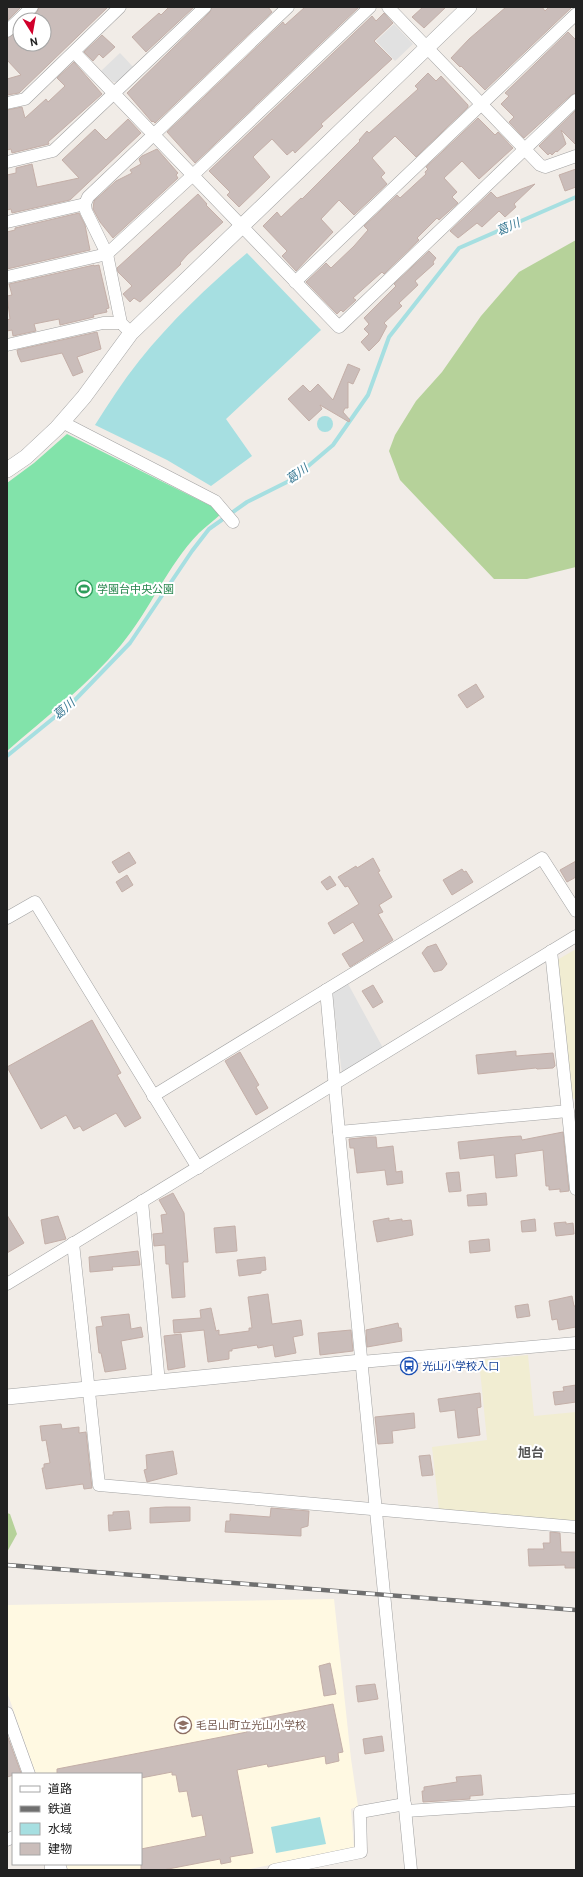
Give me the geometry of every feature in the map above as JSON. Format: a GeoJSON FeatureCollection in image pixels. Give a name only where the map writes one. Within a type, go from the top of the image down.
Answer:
{"type":"FeatureCollection","features":[{"type":"Feature","properties":{"kind":"street"},"geometry":{"type":"LineString","coordinates":[[7,31],[32,7]]}},
{"type":"Feature","properties":{"kind":"street"},"geometry":{"type":"LineString","coordinates":[[7,103],[25,99],[120,7]]}},
{"type":"Feature","properties":{"kind":"street"},"geometry":{"type":"LineString","coordinates":[[7,162],[52,151],[205,7]]}},
{"type":"Feature","properties":{"kind":"street"},"geometry":{"type":"LineString","coordinates":[[126,328],[107,254],[86,211],[85,204],[88,197],[288,7]]}},
{"type":"Feature","properties":{"kind":"street"},"geometry":{"type":"LineString","coordinates":[[7,277],[107,254],[193,175],[370,7]]}},
{"type":"Feature","properties":{"kind":"street"},"geometry":{"type":"LineString","coordinates":[[388,7],[540,165],[545,167],[576,156]]}},
{"type":"Feature","properties":{"kind":"street"},"geometry":{"type":"LineString","coordinates":[[7,470],[26,457],[62,422],[84,397],[126,328],[241,225],[469,7]]}},
{"type":"Feature","properties":{"kind":"street"},"geometry":{"type":"LineString","coordinates":[[295,282],[576,14]]}},
{"type":"Feature","properties":{"kind":"street"},"geometry":{"type":"LineString","coordinates":[[74,52],[338,327],[576,100]]}},
{"type":"Feature","properties":{"kind":"street"},"geometry":{"type":"LineString","coordinates":[[7,222],[85,204]]}},
{"type":"Feature","properties":{"kind":"street"},"geometry":{"type":"LineString","coordinates":[[7,345],[103,323],[126,328]]}},
{"type":"Feature","properties":{"kind":"street"},"geometry":{"type":"LineString","coordinates":[[62,422],[215,501],[233,522]]}},
{"type":"Feature","properties":{"kind":"street"},"geometry":{"type":"LineString","coordinates":[[153,1096],[542,858],[576,911]]}},
{"type":"Feature","properties":{"kind":"street"},"geometry":{"type":"LineString","coordinates":[[7,918],[35,902],[198,1168]]}},
{"type":"Feature","properties":{"kind":"street"},"geometry":{"type":"LineString","coordinates":[[7,1284],[73,1242],[198,1168],[576,936]]}},
{"type":"Feature","properties":{"kind":"street"},"geometry":{"type":"LineString","coordinates":[[551,951],[576,1189]]}},
{"type":"Feature","properties":{"kind":"street"},"geometry":{"type":"LineString","coordinates":[[326,990],[411,1870]]}},
{"type":"Feature","properties":{"kind":"street"},"geometry":{"type":"LineString","coordinates":[[339,1132],[568,1111]]}},
{"type":"Feature","properties":{"kind":"street"},"geometry":{"type":"LineString","coordinates":[[142,1201],[159,1382]]}},
{"type":"Feature","properties":{"kind":"street"},"geometry":{"type":"LineString","coordinates":[[73,1242],[90,1389],[99,1485],[576,1527]]}},
{"type":"Feature","properties":{"kind":"street"},"geometry":{"type":"LineString","coordinates":[[7,1397],[576,1342]]}},
{"type":"Feature","properties":{"kind":"street"},"geometry":{"type":"LineString","coordinates":[[7,1713],[11,1737],[29,1773]]}},
{"type":"Feature","properties":{"kind":"street"},"geometry":{"type":"LineString","coordinates":[[274,1870],[362,1852],[360,1812],[406,1808],[576,1800]]}},
{"type":"Feature","properties":{"kind":"shaded area"},"geometry":{"type":"Polygon","coordinates":[[[394,24],[413,44],[395,61],[376,41],[394,24]]]}},
{"type":"Feature","properties":{"kind":"shaded area"},"geometry":{"type":"Polygon","coordinates":[[[120,53],[134,68],[119,82],[113,82],[101,71],[120,53]]]}},
{"type":"Feature","properties":{"kind":"shaded area"},"geometry":{"type":"Polygon","coordinates":[[[576,949],[576,1099],[572,1099],[557,960],[576,949]]]}},
{"type":"Feature","properties":{"kind":"shaded area"},"geometry":{"type":"Polygon","coordinates":[[[347,982],[383,1048],[342,1074],[332,992],[347,982]]]}},
{"type":"Feature","properties":{"kind":"shaded area"},"geometry":{"type":"Polygon","coordinates":[[[528,1355],[534,1416],[576,1412],[576,1521],[439,1510],[432,1447],[487,1440],[479,1360],[528,1355]]]}},
{"type":"Feature","properties":{"kind":"shaded area","name":"毛呂山町立光山小学校"},"geometry":{"type":"Polygon","coordinates":[[[334,1599],[351,1759],[358,1806],[351,1809],[354,1848],[245,1870],[68,1870],[66,1865],[142,1865],[142,1773],[36,1773],[7,1692],[7,1605],[334,1599]]]}},
{"type":"Feature","properties":{"kind":"green space"},"geometry":{"type":"Polygon","coordinates":[[[576,240],[576,567],[527,579],[494,579],[400,480],[389,451],[395,435],[416,401],[442,372],[481,316],[519,272],[576,240]]]}},
{"type":"Feature","properties":{"kind":"green space","name":"学園台中央公園"},"geometry":{"type":"Polygon","coordinates":[[[67,434],[215,508],[222,513],[199,533],[177,560],[141,617],[108,660],[95,674],[7,751],[7,483],[34,463],[67,434]]]}},
{"type":"Feature","properties":{"kind":"green space"},"geometry":{"type":"Polygon","coordinates":[[[7,1513],[10,1514],[17,1534],[7,1552],[7,1513]]]}},
{"type":"Feature","properties":{"kind":"water"},"geometry":{"type":"Polygon","coordinates":[[[247,253],[321,330],[226,419],[252,456],[211,486],[167,460],[95,425],[127,376],[151,346],[204,291],[247,253]]]}},
{"type":"Feature","properties":{"kind":"water"},"geometry":{"type":"Polygon","coordinates":[[[325,416],[332,421],[333,424],[328,431],[325,432],[318,427],[317,424],[322,417],[325,416]]]}},
{"type":"Feature","properties":{"kind":"water"},"geometry":{"type":"Polygon","coordinates":[[[320,1817],[326,1844],[276,1853],[271,1827],[320,1817]]]}},
{"type":"Feature","properties":{"kind":"building"},"geometry":{"type":"Polygon","coordinates":[[[7,7],[21,7],[16,12],[12,12],[12,16],[8,20],[7,7]]]}},
{"type":"Feature","properties":{"kind":"building"},"geometry":{"type":"Polygon","coordinates":[[[39,7],[108,7],[19,93],[7,95],[7,79],[21,75],[7,60],[7,38],[12,35],[12,52],[52,52],[52,12],[37,12],[39,7]]]}},
{"type":"Feature","properties":{"kind":"building"},"geometry":{"type":"Polygon","coordinates":[[[169,7],[194,7],[146,52],[132,37],[159,13],[161,15],[169,7]]]}},
{"type":"Feature","properties":{"kind":"building"},"geometry":{"type":"Polygon","coordinates":[[[212,7],[268,7],[272,12],[155,123],[153,121],[152,122],[127,93],[210,12],[212,7]]]}},
{"type":"Feature","properties":{"kind":"building"},"geometry":{"type":"Polygon","coordinates":[[[305,7],[359,7],[195,163],[167,132],[283,22],[285,25],[305,7]]]}},
{"type":"Feature","properties":{"kind":"building"},"geometry":{"type":"Polygon","coordinates":[[[423,7],[446,7],[424,28],[412,17],[423,7]]]}},
{"type":"Feature","properties":{"kind":"building"},"geometry":{"type":"Polygon","coordinates":[[[506,7],[542,7],[545,11],[549,7],[572,7],[485,90],[451,58],[469,39],[506,7]]]}},
{"type":"Feature","properties":{"kind":"building"},"geometry":{"type":"Polygon","coordinates":[[[384,13],[393,23],[374,41],[392,59],[321,124],[323,126],[295,153],[293,150],[287,155],[272,139],[257,153],[253,157],[270,177],[239,207],[227,195],[230,192],[209,171],[372,16],[376,21],[384,13]]]}},
{"type":"Feature","properties":{"kind":"building"},"geometry":{"type":"Polygon","coordinates":[[[568,32],[576,40],[576,93],[571,95],[524,138],[509,122],[514,117],[501,104],[509,96],[505,93],[568,32]]]}},
{"type":"Feature","properties":{"kind":"building"},"geometry":{"type":"Polygon","coordinates":[[[102,35],[115,47],[103,58],[99,54],[93,61],[84,52],[102,35]]]}},
{"type":"Feature","properties":{"kind":"building"},"geometry":{"type":"Polygon","coordinates":[[[74,62],[102,94],[48,142],[49,144],[12,153],[11,149],[7,150],[7,110],[22,107],[25,118],[46,99],[48,102],[65,86],[57,78],[74,62]]]}},
{"type":"Feature","properties":{"kind":"building"},"geometry":{"type":"Polygon","coordinates":[[[428,73],[436,81],[441,76],[468,105],[468,107],[416,157],[395,136],[372,158],[385,173],[381,177],[387,184],[354,215],[339,200],[321,219],[333,232],[296,271],[282,256],[287,251],[263,226],[277,212],[281,217],[301,198],[302,199],[360,141],[359,140],[367,131],[369,133],[418,89],[415,86],[428,73]]]}},
{"type":"Feature","properties":{"kind":"building"},"geometry":{"type":"Polygon","coordinates":[[[576,110],[576,145],[561,130],[566,144],[557,152],[556,151],[552,155],[550,153],[548,155],[539,146],[576,110]]]}},
{"type":"Feature","properties":{"kind":"building"},"geometry":{"type":"Polygon","coordinates":[[[478,118],[495,135],[498,132],[513,148],[479,179],[462,161],[444,178],[457,192],[452,197],[458,203],[439,220],[437,218],[417,238],[419,240],[384,274],[382,272],[353,298],[356,300],[343,312],[341,310],[337,314],[306,282],[326,263],[331,268],[368,230],[364,226],[397,195],[400,198],[426,174],[425,172],[428,169],[426,167],[478,118]]]}},
{"type":"Feature","properties":{"kind":"building"},"geometry":{"type":"Polygon","coordinates":[[[128,119],[141,133],[70,200],[12,213],[11,209],[7,210],[7,175],[16,173],[16,168],[32,164],[37,187],[79,178],[62,160],[95,129],[106,140],[128,119]]]}},
{"type":"Feature","properties":{"kind":"building"},"geometry":{"type":"Polygon","coordinates":[[[157,149],[178,173],[176,175],[178,178],[113,238],[100,222],[93,209],[94,201],[116,181],[132,173],[130,170],[141,164],[139,159],[142,156],[157,149]]]}},
{"type":"Feature","properties":{"kind":"building"},"geometry":{"type":"Polygon","coordinates":[[[576,169],[576,187],[565,191],[559,175],[576,169]]]}},
{"type":"Feature","properties":{"kind":"building"},"geometry":{"type":"Polygon","coordinates":[[[535,184],[514,204],[516,207],[505,217],[499,211],[482,227],[477,223],[458,238],[450,231],[491,192],[497,198],[535,184]]]}},
{"type":"Feature","properties":{"kind":"building"},"geometry":{"type":"Polygon","coordinates":[[[198,194],[207,204],[206,205],[223,222],[187,255],[180,263],[181,264],[140,302],[134,298],[130,302],[123,294],[132,286],[118,272],[117,268],[198,194]]]}},
{"type":"Feature","properties":{"kind":"building"},"geometry":{"type":"Polygon","coordinates":[[[79,213],[85,225],[90,250],[7,269],[7,232],[15,230],[15,228],[79,213]]]}},
{"type":"Feature","properties":{"kind":"building"},"geometry":{"type":"Polygon","coordinates":[[[429,251],[436,258],[433,262],[434,264],[415,281],[418,285],[399,303],[402,306],[384,323],[387,326],[379,341],[369,351],[361,342],[369,334],[364,329],[369,324],[364,318],[396,286],[394,284],[429,251]]]}},
{"type":"Feature","properties":{"kind":"building"},"geometry":{"type":"Polygon","coordinates":[[[99,265],[109,308],[106,309],[107,312],[93,315],[94,317],[60,325],[59,319],[34,324],[36,331],[13,336],[12,330],[7,331],[7,320],[10,319],[7,296],[12,295],[9,284],[99,265]]]}},
{"type":"Feature","properties":{"kind":"building"},"geometry":{"type":"Polygon","coordinates":[[[97,332],[101,349],[77,357],[83,372],[73,376],[62,353],[21,362],[18,355],[17,350],[97,332]]]}},
{"type":"Feature","properties":{"kind":"building"},"geometry":{"type":"Polygon","coordinates":[[[348,364],[360,369],[353,384],[348,382],[348,408],[345,408],[343,412],[350,420],[349,422],[320,405],[322,409],[309,421],[288,399],[303,385],[310,392],[318,384],[333,400],[348,364]]]}},
{"type":"Feature","properties":{"kind":"building"},"geometry":{"type":"Polygon","coordinates":[[[476,684],[484,697],[467,708],[458,695],[476,684]]]}},
{"type":"Feature","properties":{"kind":"building"},"geometry":{"type":"Polygon","coordinates":[[[129,852],[136,863],[119,873],[112,862],[129,852]]]}},
{"type":"Feature","properties":{"kind":"building"},"geometry":{"type":"Polygon","coordinates":[[[373,858],[380,871],[378,872],[392,897],[379,905],[383,912],[378,914],[393,940],[350,967],[342,954],[364,941],[353,922],[334,934],[328,923],[359,904],[348,886],[345,887],[338,877],[373,858]]]}},
{"type":"Feature","properties":{"kind":"building"},"geometry":{"type":"Polygon","coordinates":[[[576,861],[576,877],[567,882],[560,870],[576,861]]]}},
{"type":"Feature","properties":{"kind":"building"},"geometry":{"type":"Polygon","coordinates":[[[462,869],[464,872],[466,871],[473,882],[452,895],[443,880],[462,869]]]}},
{"type":"Feature","properties":{"kind":"building"},"geometry":{"type":"Polygon","coordinates":[[[127,875],[133,885],[122,892],[116,882],[127,875]]]}},
{"type":"Feature","properties":{"kind":"building"},"geometry":{"type":"Polygon","coordinates":[[[330,876],[336,885],[327,890],[321,882],[330,876]]]}},
{"type":"Feature","properties":{"kind":"building"},"geometry":{"type":"Polygon","coordinates":[[[436,944],[447,964],[442,970],[434,972],[422,953],[427,947],[436,944]]]}},
{"type":"Feature","properties":{"kind":"building"},"geometry":{"type":"Polygon","coordinates":[[[373,985],[383,1002],[373,1008],[362,991],[373,985]]]}},
{"type":"Feature","properties":{"kind":"building"},"geometry":{"type":"Polygon","coordinates":[[[92,1020],[121,1073],[117,1075],[141,1118],[125,1127],[116,1113],[83,1131],[80,1126],[74,1129],[66,1115],[41,1129],[7,1067],[92,1020]]]}},
{"type":"Feature","properties":{"kind":"building"},"geometry":{"type":"Polygon","coordinates":[[[516,1051],[516,1056],[553,1053],[555,1066],[553,1068],[536,1068],[478,1074],[476,1055],[516,1051]]]}},
{"type":"Feature","properties":{"kind":"building"},"geometry":{"type":"Polygon","coordinates":[[[240,1052],[259,1085],[256,1087],[268,1108],[256,1115],[225,1061],[240,1052]]]}},
{"type":"Feature","properties":{"kind":"building"},"geometry":{"type":"Polygon","coordinates":[[[563,1132],[569,1191],[560,1192],[560,1189],[549,1190],[549,1186],[546,1186],[543,1150],[515,1154],[517,1176],[496,1178],[494,1155],[460,1159],[458,1142],[521,1136],[522,1140],[563,1132]]]}},
{"type":"Feature","properties":{"kind":"building"},"geometry":{"type":"Polygon","coordinates":[[[376,1137],[377,1148],[393,1146],[396,1172],[402,1171],[403,1183],[387,1185],[385,1170],[357,1173],[354,1148],[350,1148],[349,1139],[376,1137]]]}},
{"type":"Feature","properties":{"kind":"building"},"geometry":{"type":"Polygon","coordinates":[[[459,1172],[461,1191],[449,1192],[446,1173],[459,1172]]]}},
{"type":"Feature","properties":{"kind":"building"},"geometry":{"type":"Polygon","coordinates":[[[173,1193],[184,1213],[188,1262],[183,1262],[185,1297],[172,1298],[169,1264],[166,1264],[165,1245],[154,1246],[153,1234],[163,1233],[161,1215],[167,1214],[159,1200],[173,1193]]]}},
{"type":"Feature","properties":{"kind":"building"},"geometry":{"type":"Polygon","coordinates":[[[486,1193],[487,1205],[468,1206],[467,1195],[486,1193]]]}},
{"type":"Feature","properties":{"kind":"building"},"geometry":{"type":"Polygon","coordinates":[[[7,1215],[24,1243],[7,1253],[7,1215]]]}},
{"type":"Feature","properties":{"kind":"building"},"geometry":{"type":"Polygon","coordinates":[[[58,1216],[66,1239],[45,1244],[41,1220],[58,1216]]]}},
{"type":"Feature","properties":{"kind":"building"},"geometry":{"type":"Polygon","coordinates":[[[389,1218],[389,1221],[402,1219],[402,1221],[411,1220],[413,1235],[377,1242],[373,1221],[389,1218]]]}},
{"type":"Feature","properties":{"kind":"building"},"geometry":{"type":"Polygon","coordinates":[[[535,1219],[536,1231],[522,1232],[521,1221],[535,1219]]]}},
{"type":"Feature","properties":{"kind":"building"},"geometry":{"type":"Polygon","coordinates":[[[566,1222],[566,1224],[573,1223],[574,1234],[556,1236],[554,1223],[566,1222]]]}},
{"type":"Feature","properties":{"kind":"building"},"geometry":{"type":"Polygon","coordinates":[[[235,1226],[237,1251],[216,1253],[214,1228],[235,1226]]]}},
{"type":"Feature","properties":{"kind":"building"},"geometry":{"type":"Polygon","coordinates":[[[489,1239],[490,1251],[470,1253],[469,1241],[489,1239]]]}},
{"type":"Feature","properties":{"kind":"building"},"geometry":{"type":"Polygon","coordinates":[[[138,1251],[140,1265],[112,1267],[113,1270],[90,1272],[89,1257],[138,1251]]]}},
{"type":"Feature","properties":{"kind":"building"},"geometry":{"type":"Polygon","coordinates":[[[265,1257],[266,1270],[261,1271],[261,1273],[239,1276],[237,1260],[265,1257]]]}},
{"type":"Feature","properties":{"kind":"building"},"geometry":{"type":"Polygon","coordinates":[[[268,1294],[272,1324],[301,1320],[303,1335],[293,1337],[296,1353],[275,1357],[273,1345],[258,1348],[257,1345],[232,1349],[232,1351],[229,1351],[229,1359],[208,1362],[204,1330],[174,1333],[173,1320],[201,1318],[200,1310],[211,1308],[216,1331],[219,1330],[219,1335],[249,1331],[249,1328],[252,1328],[248,1297],[268,1294]]]}},
{"type":"Feature","properties":{"kind":"building"},"geometry":{"type":"Polygon","coordinates":[[[572,1296],[574,1306],[576,1306],[576,1327],[559,1330],[557,1319],[552,1320],[549,1301],[572,1296]]]}},
{"type":"Feature","properties":{"kind":"building"},"geometry":{"type":"Polygon","coordinates":[[[528,1304],[530,1316],[517,1318],[515,1306],[528,1304]]]}},
{"type":"Feature","properties":{"kind":"building"},"geometry":{"type":"Polygon","coordinates":[[[129,1314],[131,1329],[141,1327],[143,1337],[121,1341],[126,1369],[105,1372],[101,1353],[99,1353],[96,1327],[103,1326],[101,1317],[129,1314]]]}},
{"type":"Feature","properties":{"kind":"building"},"geometry":{"type":"Polygon","coordinates":[[[398,1323],[399,1328],[401,1328],[402,1341],[367,1347],[366,1330],[398,1323]]]}},
{"type":"Feature","properties":{"kind":"building"},"geometry":{"type":"Polygon","coordinates":[[[351,1330],[353,1351],[320,1355],[318,1333],[351,1330]]]}},
{"type":"Feature","properties":{"kind":"building"},"geometry":{"type":"Polygon","coordinates":[[[181,1334],[185,1367],[168,1370],[164,1336],[181,1334]]]}},
{"type":"Feature","properties":{"kind":"building"},"geometry":{"type":"Polygon","coordinates":[[[576,1385],[576,1402],[555,1405],[553,1392],[564,1391],[563,1387],[576,1385]]]}},
{"type":"Feature","properties":{"kind":"building"},"geometry":{"type":"Polygon","coordinates":[[[480,1393],[481,1407],[477,1408],[480,1435],[458,1438],[455,1410],[440,1412],[438,1399],[480,1393]]]}},
{"type":"Feature","properties":{"kind":"building"},"geometry":{"type":"Polygon","coordinates":[[[414,1413],[415,1428],[392,1431],[393,1443],[378,1444],[375,1417],[414,1413]]]}},
{"type":"Feature","properties":{"kind":"building"},"geometry":{"type":"Polygon","coordinates":[[[61,1424],[62,1429],[79,1427],[79,1433],[86,1432],[92,1488],[84,1489],[83,1484],[46,1489],[42,1468],[44,1468],[44,1464],[50,1463],[46,1440],[42,1441],[40,1426],[61,1424]]]}},
{"type":"Feature","properties":{"kind":"building"},"geometry":{"type":"Polygon","coordinates":[[[173,1451],[177,1474],[147,1482],[144,1470],[147,1469],[146,1455],[173,1451]]]}},
{"type":"Feature","properties":{"kind":"building"},"geometry":{"type":"Polygon","coordinates":[[[430,1455],[433,1475],[422,1476],[419,1456],[430,1455]]]}},
{"type":"Feature","properties":{"kind":"building"},"geometry":{"type":"Polygon","coordinates":[[[190,1507],[190,1521],[150,1523],[150,1508],[190,1507]]]}},
{"type":"Feature","properties":{"kind":"building"},"geometry":{"type":"Polygon","coordinates":[[[271,1508],[309,1511],[308,1526],[301,1528],[301,1536],[225,1532],[226,1521],[230,1521],[230,1514],[270,1517],[271,1508]]]}},
{"type":"Feature","properties":{"kind":"building"},"geometry":{"type":"Polygon","coordinates":[[[129,1511],[131,1529],[109,1531],[108,1515],[113,1515],[113,1512],[129,1511]]]}},
{"type":"Feature","properties":{"kind":"building"},"geometry":{"type":"Polygon","coordinates":[[[550,1532],[560,1533],[561,1552],[576,1552],[576,1568],[565,1568],[565,1565],[529,1566],[528,1549],[544,1549],[543,1543],[550,1543],[550,1532]]]}},
{"type":"Feature","properties":{"kind":"building"},"geometry":{"type":"Polygon","coordinates":[[[330,1663],[336,1694],[324,1696],[319,1666],[330,1663]]]}},
{"type":"Feature","properties":{"kind":"building"},"geometry":{"type":"Polygon","coordinates":[[[375,1684],[378,1699],[358,1702],[356,1686],[375,1684]]]}},
{"type":"Feature","properties":{"kind":"building"},"geometry":{"type":"Polygon","coordinates":[[[333,1704],[343,1752],[338,1753],[339,1761],[326,1764],[325,1756],[268,1767],[267,1764],[237,1770],[253,1853],[230,1857],[231,1862],[221,1864],[220,1859],[163,1870],[141,1870],[142,1849],[206,1836],[202,1815],[192,1817],[187,1791],[179,1792],[176,1775],[172,1775],[172,1772],[142,1778],[142,1773],[57,1773],[57,1769],[247,1732],[245,1723],[258,1721],[258,1719],[333,1704]]]}},
{"type":"Feature","properties":{"kind":"building"},"geometry":{"type":"Polygon","coordinates":[[[7,1735],[21,1773],[12,1773],[12,1776],[7,1777],[7,1735]]]}},
{"type":"Feature","properties":{"kind":"building"},"geometry":{"type":"Polygon","coordinates":[[[382,1736],[384,1751],[365,1754],[363,1739],[382,1736]]]}},
{"type":"Feature","properties":{"kind":"building"},"geometry":{"type":"Polygon","coordinates":[[[481,1775],[483,1795],[470,1796],[470,1799],[423,1802],[422,1791],[424,1791],[424,1787],[457,1782],[456,1777],[481,1775]]]}},
{"type":"Feature","properties":{"kind":"waterway","name":"葛川"},"geometry":{"type":"LineString","coordinates":[[7,756],[72,703],[130,643],[192,551],[209,529],[247,502],[293,479],[333,445],[368,395],[389,337],[459,248],[576,197]]}},
{"type":"Feature","properties":{"kind":"railway"},"geometry":{"type":"LineString","coordinates":[[7,1565],[576,1610]]}},
{"type":"Feature","properties":{"kind":"place","name":"学園台中央公園"},"geometry":{"type":"Point","coordinates":[84,589]}},
{"type":"Feature","properties":{"kind":"place","name":"光山小学校入口"},"geometry":{"type":"Point","coordinates":[409,1366]}},
{"type":"Feature","properties":{"kind":"place","name":"毛呂山町立光山小学校"},"geometry":{"type":"Point","coordinates":[183,1725]}},
{"type":"Feature","properties":{"kind":"district","name":"旭台"},"geometry":{"type":"Point","coordinates":[531,1452]}}]}
